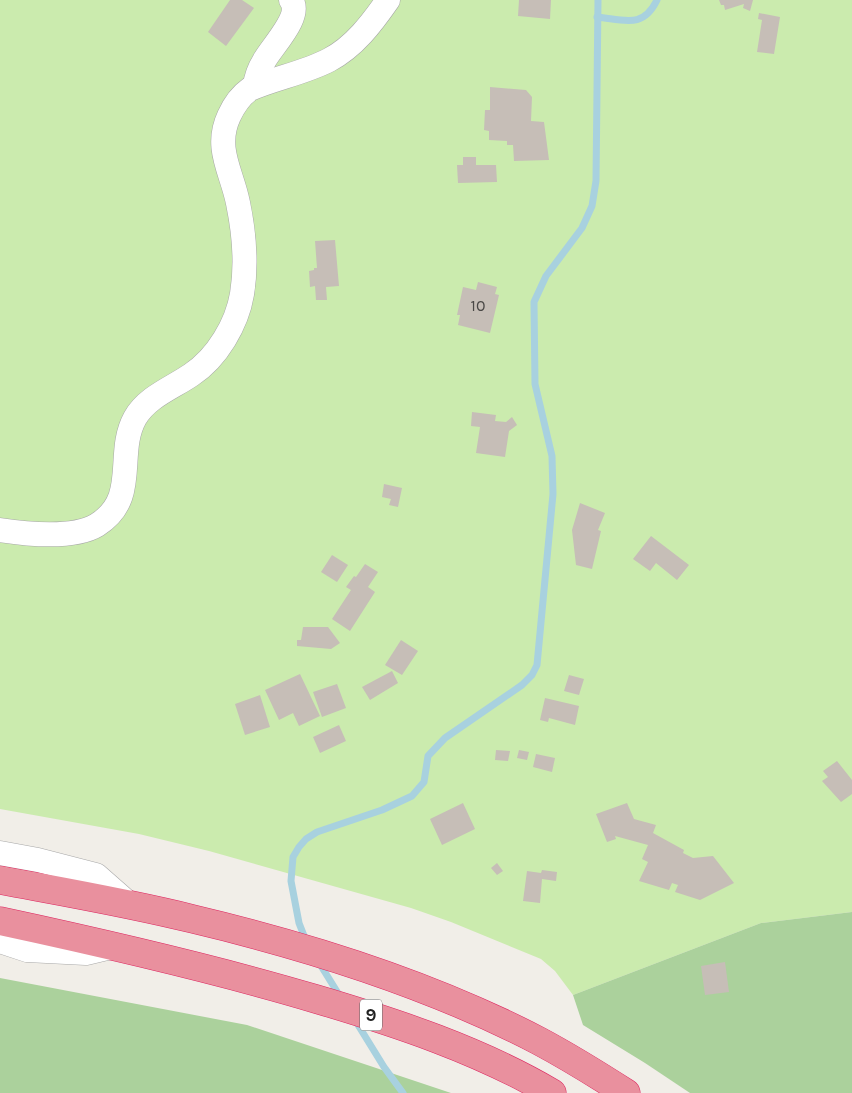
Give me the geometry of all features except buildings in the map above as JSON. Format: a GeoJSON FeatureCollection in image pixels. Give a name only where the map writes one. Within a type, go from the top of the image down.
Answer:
{"type":"FeatureCollection","features":[{"type":"Feature","properties":{"kind":"highway","name":"9"},"geometry":{"type":"LineString","coordinates":[[0,880],[129,904],[191,918],[335,958],[426,991],[486,1016],[539,1041],[626,1093]]}},
{"type":"Feature","properties":{"kind":"highway","name":"9"},"geometry":{"type":"LineString","coordinates":[[0,922],[117,946],[182,962],[287,990],[372,1016],[414,1030],[498,1065],[552,1093]]}},
{"type":"Feature","properties":{"kind":"lane"},"geometry":{"type":"LineString","coordinates":[[255,86],[263,62],[292,19],[294,6],[291,0]]}},
{"type":"Feature","properties":{"kind":"lane"},"geometry":{"type":"LineString","coordinates":[[0,530],[34,534],[74,532],[95,526],[112,511],[118,502],[124,485],[127,443],[135,418],[152,399],[203,367],[223,342],[242,294],[244,254],[238,201],[224,156],[222,134],[228,117],[237,102],[255,86],[307,69],[339,54],[361,34],[388,0]]}},
{"type":"Feature","properties":{"kind":"lane"},"geometry":{"type":"LineString","coordinates":[[0,853],[19,855],[96,875],[129,904]]}},
{"type":"Feature","properties":{"kind":"lane"},"geometry":{"type":"LineString","coordinates":[[0,941],[27,950],[86,953],[117,946]]}},
{"type":"Feature","properties":{"kind":"green space"},"geometry":{"type":"Polygon","coordinates":[[[0,0],[852,0],[852,912],[761,923],[573,995],[555,971],[541,959],[451,922],[411,908],[209,851],[139,834],[0,809],[0,0]]]}},
{"type":"Feature","properties":{"kind":"green space"},"geometry":{"type":"Polygon","coordinates":[[[852,912],[852,1093],[690,1093],[583,1025],[573,995],[761,923],[852,912]]]}},
{"type":"Feature","properties":{"kind":"green space"},"geometry":{"type":"Polygon","coordinates":[[[0,978],[247,1025],[451,1093],[0,1093],[0,978]]]}},
{"type":"Feature","properties":{"kind":"waterway"},"geometry":{"type":"LineString","coordinates":[[306,941],[299,923],[291,881],[293,857],[299,847],[306,839],[317,832],[382,810],[412,796],[424,782],[428,756],[445,738],[522,685],[532,675],[537,665],[553,494],[552,456],[535,384],[534,302],[546,276],[582,228],[592,206],[596,181],[598,0]]}},
{"type":"Feature","properties":{"kind":"waterway"},"geometry":{"type":"LineString","coordinates":[[597,17],[625,21],[639,19],[652,9],[657,0]]}},
{"type":"Feature","properties":{"kind":"waterway"},"geometry":{"type":"LineString","coordinates":[[318,961],[341,998]]}},
{"type":"Feature","properties":{"kind":"waterway"},"geometry":{"type":"LineString","coordinates":[[355,1020],[384,1067],[403,1093]]}}]}
